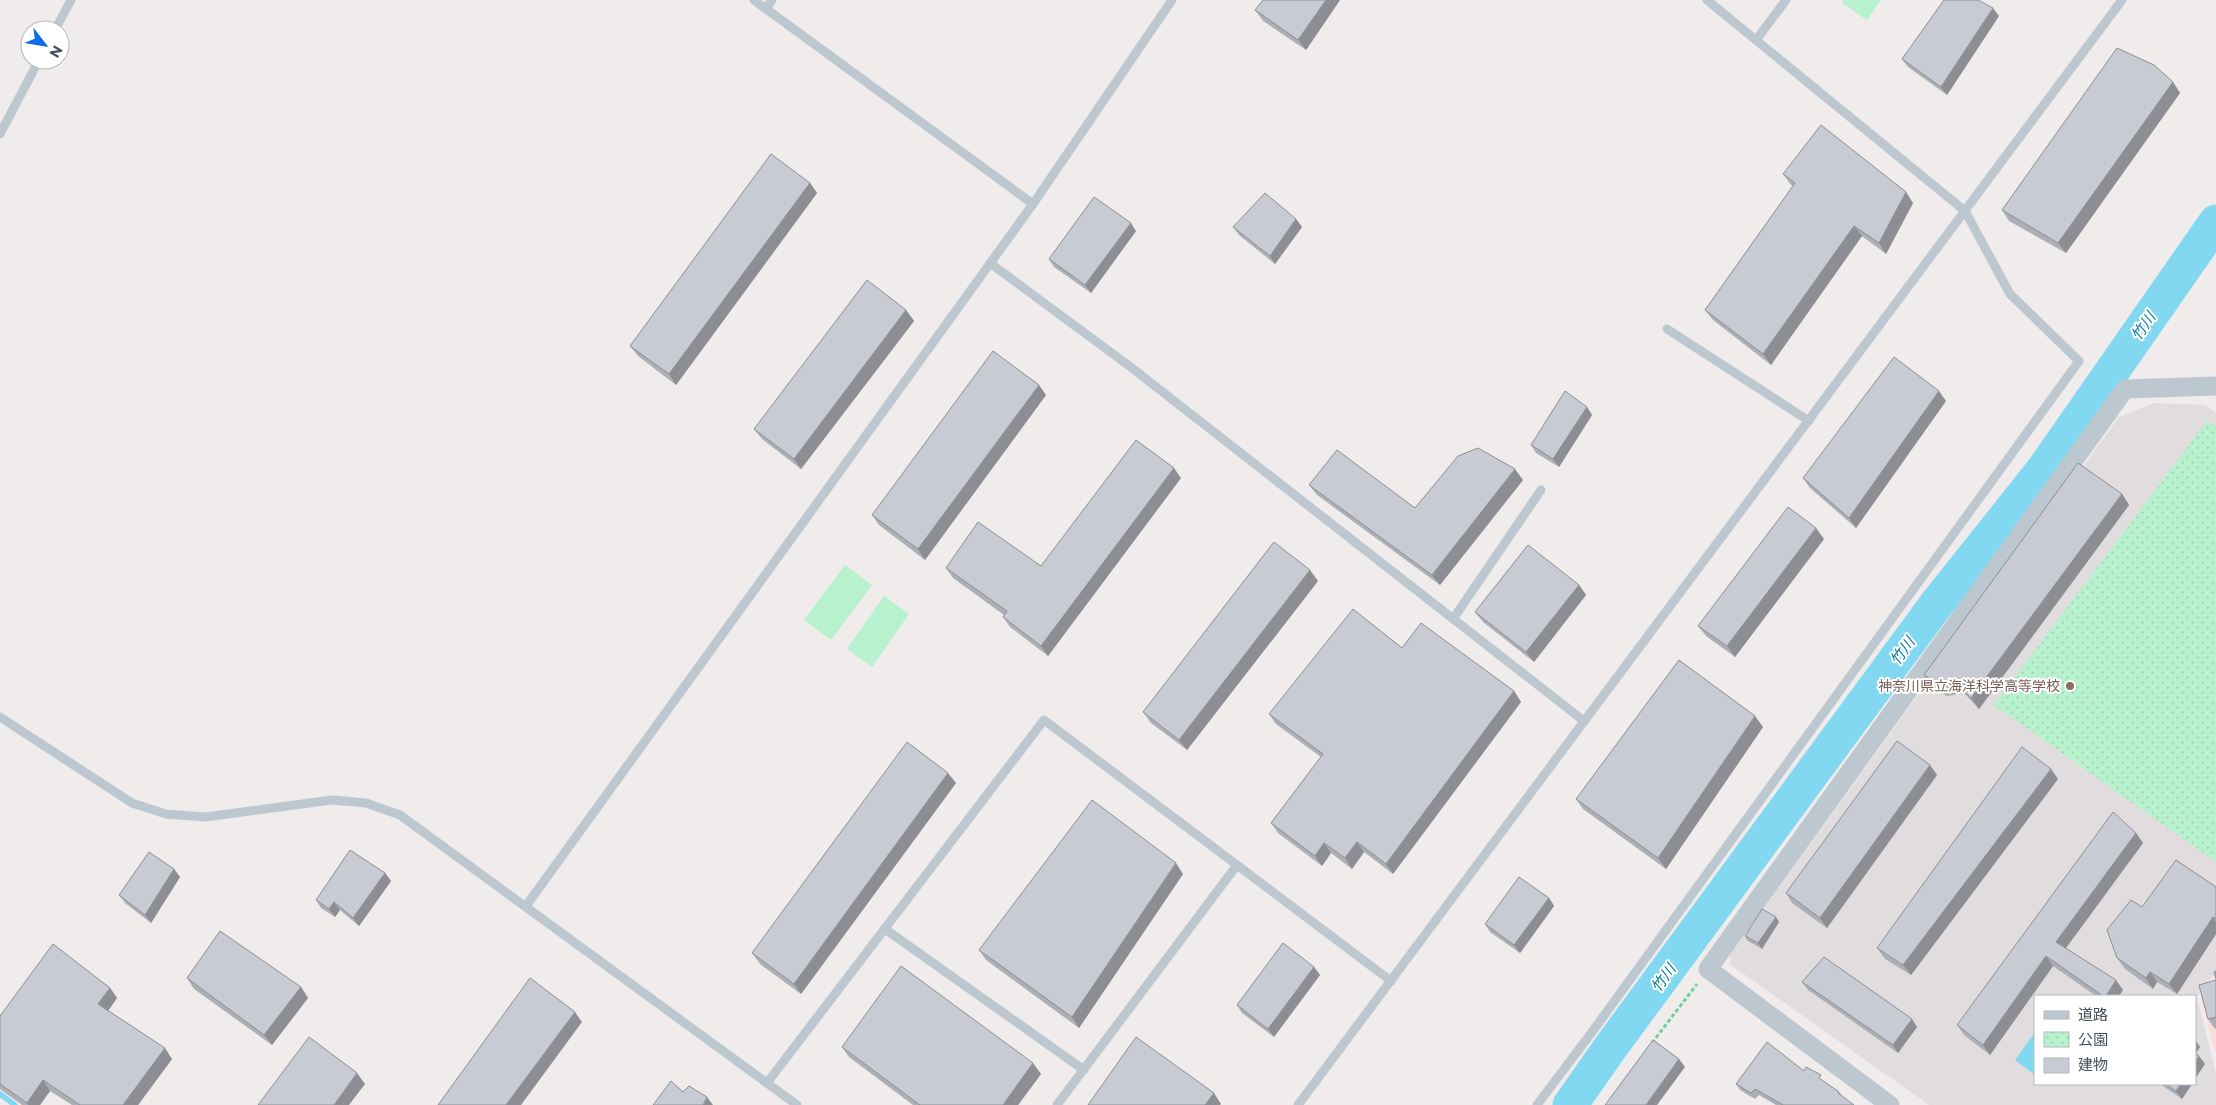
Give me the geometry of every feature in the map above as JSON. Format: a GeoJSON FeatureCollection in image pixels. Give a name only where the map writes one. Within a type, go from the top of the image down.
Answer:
{"type":"FeatureCollection","features":[{"type":"Feature","properties":{"kind":"street"},"geometry":{"type":"LineString","coordinates":[[1890,1105],[1708,969],[2125,389],[2216,386]]}},
{"type":"Feature","properties":{"kind":"lane"},"geometry":{"type":"LineString","coordinates":[[754,0],[1033,204]]}},
{"type":"Feature","properties":{"kind":"lane"},"geometry":{"type":"LineString","coordinates":[[766,9],[772,0]]}},
{"type":"Feature","properties":{"kind":"lane"},"geometry":{"type":"LineString","coordinates":[[526,906],[1033,204],[1172,0]]}},
{"type":"Feature","properties":{"kind":"lane"},"geometry":{"type":"LineString","coordinates":[[1537,1105],[2079,361],[2010,294],[1965,212],[1707,0]]}},
{"type":"Feature","properties":{"kind":"lane"},"geometry":{"type":"LineString","coordinates":[[1756,40],[1786,0]]}},
{"type":"Feature","properties":{"kind":"lane"},"geometry":{"type":"LineString","coordinates":[[1298,1105],[2122,0]]}},
{"type":"Feature","properties":{"kind":"lane"},"geometry":{"type":"LineString","coordinates":[[59,20],[68,1]]}},
{"type":"Feature","properties":{"kind":"lane"},"geometry":{"type":"LineString","coordinates":[[0,134],[34,70]]}},
{"type":"Feature","properties":{"kind":"lane"},"geometry":{"type":"LineString","coordinates":[[990,263],[1132,368],[1584,721]]}},
{"type":"Feature","properties":{"kind":"lane"},"geometry":{"type":"LineString","coordinates":[[1667,329],[1809,421]]}},
{"type":"Feature","properties":{"kind":"lane"},"geometry":{"type":"LineString","coordinates":[[1453,619],[1541,490]]}},
{"type":"Feature","properties":{"kind":"lane"},"geometry":{"type":"LineString","coordinates":[[0,717],[132,803],[166,814],[206,816],[332,800],[366,803],[400,815],[797,1105]]}},
{"type":"Feature","properties":{"kind":"lane"},"geometry":{"type":"LineString","coordinates":[[767,1083],[1044,720],[1391,981]]}},
{"type":"Feature","properties":{"kind":"lane"},"geometry":{"type":"LineString","coordinates":[[1057,1105],[1238,865]]}},
{"type":"Feature","properties":{"kind":"lane"},"geometry":{"type":"LineString","coordinates":[[885,929],[1084,1070]]}},
{"type":"Feature","properties":{"kind":"path"},"geometry":{"type":"LineString","coordinates":[[1651,1045],[1708,969]]}},
{"type":"Feature","properties":{"kind":"shaded area","name":"神奈川県立海洋科学高等学校"},"geometry":{"type":"Polygon","coordinates":[[[2154,403],[2205,405],[2216,413],[2216,972],[2197,997],[2216,1073],[2216,1105],[1929,1105],[1731,965],[1730,955],[2119,417],[2154,403]]]}},
{"type":"Feature","properties":{"kind":"shaded area"},"geometry":{"type":"Polygon","coordinates":[[[2216,976],[2216,1056],[2201,998],[2216,976]]]}},
{"type":"Feature","properties":{"kind":"green space"},"geometry":{"type":"Polygon","coordinates":[[[1843,0],[1881,0],[1867,20],[1842,3],[1843,0]]]}},
{"type":"Feature","properties":{"kind":"green space"},"geometry":{"type":"Polygon","coordinates":[[[2207,421],[2216,427],[2216,862],[1994,705],[2207,421]]]}},
{"type":"Feature","properties":{"kind":"green space"},"geometry":{"type":"Polygon","coordinates":[[[845,565],[872,585],[831,640],[804,620],[845,565]]]}},
{"type":"Feature","properties":{"kind":"green space"},"geometry":{"type":"Polygon","coordinates":[[[884,596],[909,614],[872,667],[847,649],[884,596]]]}},
{"type":"Feature","properties":{"kind":"water"},"geometry":{"type":"Polygon","coordinates":[[[2034,1033],[2034,1074],[2015,1060],[2034,1033]]]}},
{"type":"Feature","properties":{"kind":"building"},"geometry":{"type":"Polygon","coordinates":[[[1263,0],[1326,0],[1298,40],[1255,10],[1263,0]]]}},
{"type":"Feature","properties":{"kind":"building"},"geometry":{"type":"Polygon","coordinates":[[[1944,0],[1978,0],[1993,8],[1941,87],[1902,59],[1944,0]]]}},
{"type":"Feature","properties":{"kind":"building"},"geometry":{"type":"Polygon","coordinates":[[[2117,48],[2154,65],[2173,82],[2058,243],[2002,210],[2117,48]]]}},
{"type":"Feature","properties":{"kind":"building"},"geometry":{"type":"Polygon","coordinates":[[[1821,125],[1906,192],[1879,243],[1854,226],[1763,354],[1705,310],[1795,183],[1783,174],[1821,125]]]}},
{"type":"Feature","properties":{"kind":"building"},"geometry":{"type":"Polygon","coordinates":[[[771,154],[810,183],[669,374],[630,346],[771,154]]]}},
{"type":"Feature","properties":{"kind":"building"},"geometry":{"type":"Polygon","coordinates":[[[1265,193],[1296,219],[1270,256],[1233,227],[1265,193]]]}},
{"type":"Feature","properties":{"kind":"building"},"geometry":{"type":"Polygon","coordinates":[[[1094,197],[1131,223],[1085,285],[1049,259],[1094,197]]]}},
{"type":"Feature","properties":{"kind":"building"},"geometry":{"type":"Polygon","coordinates":[[[867,280],[906,310],[794,459],[754,429],[867,280]]]}},
{"type":"Feature","properties":{"kind":"building"},"geometry":{"type":"Polygon","coordinates":[[[993,351],[1039,385],[918,549],[872,515],[993,351]]]}},
{"type":"Feature","properties":{"kind":"building"},"geometry":{"type":"Polygon","coordinates":[[[1894,357],[1939,391],[1849,518],[1803,478],[1894,357]]]}},
{"type":"Feature","properties":{"kind":"building"},"geometry":{"type":"Polygon","coordinates":[[[1565,391],[1587,407],[1553,459],[1531,445],[1565,391]]]}},
{"type":"Feature","properties":{"kind":"building"},"geometry":{"type":"Polygon","coordinates":[[[1136,440],[1174,468],[1041,646],[1003,617],[1007,611],[946,568],[978,522],[1041,566],[1136,440]]]}},
{"type":"Feature","properties":{"kind":"building"},"geometry":{"type":"Polygon","coordinates":[[[1478,448],[1515,469],[1432,575],[1309,485],[1337,450],[1415,508],[1458,456],[1478,448]]]}},
{"type":"Feature","properties":{"kind":"building"},"geometry":{"type":"Polygon","coordinates":[[[2078,463],[2122,494],[1971,698],[1956,683],[1940,685],[1924,675],[2078,463]]]}},
{"type":"Feature","properties":{"kind":"building"},"geometry":{"type":"Polygon","coordinates":[[[1788,507],[1816,528],[1727,646],[1698,626],[1788,507]]]}},
{"type":"Feature","properties":{"kind":"building"},"geometry":{"type":"Polygon","coordinates":[[[1274,542],[1310,570],[1179,740],[1143,712],[1274,542]]]}},
{"type":"Feature","properties":{"kind":"building"},"geometry":{"type":"Polygon","coordinates":[[[1528,545],[1579,585],[1526,652],[1475,612],[1528,545]]]}},
{"type":"Feature","properties":{"kind":"building"},"geometry":{"type":"Polygon","coordinates":[[[1353,609],[1402,648],[1421,623],[1514,691],[1386,864],[1357,842],[1345,858],[1324,843],[1315,856],[1271,823],[1323,754],[1269,714],[1353,609]]]}},
{"type":"Feature","properties":{"kind":"building"},"geometry":{"type":"Polygon","coordinates":[[[1679,660],[1755,716],[1658,858],[1576,799],[1679,660]]]}},
{"type":"Feature","properties":{"kind":"building"},"geometry":{"type":"Polygon","coordinates":[[[1897,741],[1930,765],[1820,918],[1786,893],[1897,741]]]}},
{"type":"Feature","properties":{"kind":"building"},"geometry":{"type":"Polygon","coordinates":[[[907,742],[948,773],[794,984],[752,953],[907,742]]]}},
{"type":"Feature","properties":{"kind":"building"},"geometry":{"type":"Polygon","coordinates":[[[2022,747],[2051,769],[1903,965],[1877,948],[2022,747]]]}},
{"type":"Feature","properties":{"kind":"building"},"geometry":{"type":"Polygon","coordinates":[[[1092,800],[1176,863],[1072,1017],[979,950],[1092,800]]]}},
{"type":"Feature","properties":{"kind":"building"},"geometry":{"type":"Polygon","coordinates":[[[2113,812],[2136,833],[2056,942],[2116,980],[2107,995],[2102,995],[2046,956],[1983,1045],[1957,1025],[2113,812]]]}},
{"type":"Feature","properties":{"kind":"building"},"geometry":{"type":"Polygon","coordinates":[[[350,850],[385,873],[353,918],[334,902],[329,909],[316,900],[350,850]]]}},
{"type":"Feature","properties":{"kind":"building"},"geometry":{"type":"Polygon","coordinates":[[[149,852],[174,869],[145,915],[119,895],[149,852]]]}},
{"type":"Feature","properties":{"kind":"building"},"geometry":{"type":"Polygon","coordinates":[[[2176,860],[2216,887],[2216,919],[2213,917],[2169,984],[2150,972],[2146,978],[2117,958],[2107,930],[2131,900],[2142,907],[2176,860]]]}},
{"type":"Feature","properties":{"kind":"building"},"geometry":{"type":"Polygon","coordinates":[[[1519,877],[1549,898],[1514,945],[1485,924],[1519,877]]]}},
{"type":"Feature","properties":{"kind":"building"},"geometry":{"type":"Polygon","coordinates":[[[1762,909],[1776,917],[1758,943],[1745,936],[1762,909]]]}},
{"type":"Feature","properties":{"kind":"building"},"geometry":{"type":"Polygon","coordinates":[[[220,931],[301,987],[264,1035],[187,978],[220,931]]]}},
{"type":"Feature","properties":{"kind":"building"},"geometry":{"type":"Polygon","coordinates":[[[1283,943],[1314,967],[1268,1029],[1237,1005],[1283,943]]]}},
{"type":"Feature","properties":{"kind":"building"},"geometry":{"type":"Polygon","coordinates":[[[53,944],[110,988],[98,1004],[165,1048],[123,1105],[80,1105],[43,1080],[27,1103],[0,1084],[0,1016],[53,944]]]}},
{"type":"Feature","properties":{"kind":"building"},"geometry":{"type":"Polygon","coordinates":[[[1824,957],[1912,1019],[1893,1045],[1802,982],[1824,957]]]}},
{"type":"Feature","properties":{"kind":"building"},"geometry":{"type":"Polygon","coordinates":[[[901,966],[1033,1063],[1003,1105],[920,1105],[842,1047],[901,966]]]}},
{"type":"Feature","properties":{"kind":"building"},"geometry":{"type":"Polygon","coordinates":[[[530,978],[575,1012],[506,1105],[438,1105],[530,978]]]}},
{"type":"Feature","properties":{"kind":"building"},"geometry":{"type":"Polygon","coordinates":[[[2216,980],[2216,1017],[2208,1019],[2199,985],[2216,980]]]}},
{"type":"Feature","properties":{"kind":"building"},"geometry":{"type":"Polygon","coordinates":[[[309,1037],[357,1073],[334,1105],[258,1105],[309,1037]]]}},
{"type":"Feature","properties":{"kind":"building"},"geometry":{"type":"Polygon","coordinates":[[[1136,1037],[1214,1093],[1205,1105],[1088,1105],[1136,1037]]]}},
{"type":"Feature","properties":{"kind":"building"},"geometry":{"type":"Polygon","coordinates":[[[1653,1040],[1679,1059],[1646,1105],[1605,1105],[1653,1040]]]}},
{"type":"Feature","properties":{"kind":"building"},"geometry":{"type":"Polygon","coordinates":[[[1767,1042],[1804,1071],[1806,1067],[1821,1075],[1819,1078],[1854,1105],[1783,1105],[1755,1089],[1751,1093],[1736,1084],[1767,1042]]]}},
{"type":"Feature","properties":{"kind":"building"},"geometry":{"type":"Polygon","coordinates":[[[671,1081],[683,1092],[689,1086],[707,1097],[703,1105],[653,1105],[671,1081]]]}},
{"type":"Feature","properties":{"kind":"building"},"geometry":{"type":"Polygon","coordinates":[[[2167,1085],[2180,1085],[2176,1091],[2167,1085]]]}},
{"type":"Feature","properties":{"kind":"waterway","name":"竹川"},"geometry":{"type":"LineString","coordinates":[[1570,1105],[1935,606],[2044,469],[2216,222]]}},
{"type":"Feature","properties":{"kind":"waterway"},"geometry":{"type":"LineString","coordinates":[[0,1094],[15,1105]]}},
{"type":"Feature","properties":{"kind":"place","name":"神奈川県立海洋科学高等学校"},"geometry":{"type":"Point","coordinates":[2070,686]}}]}
